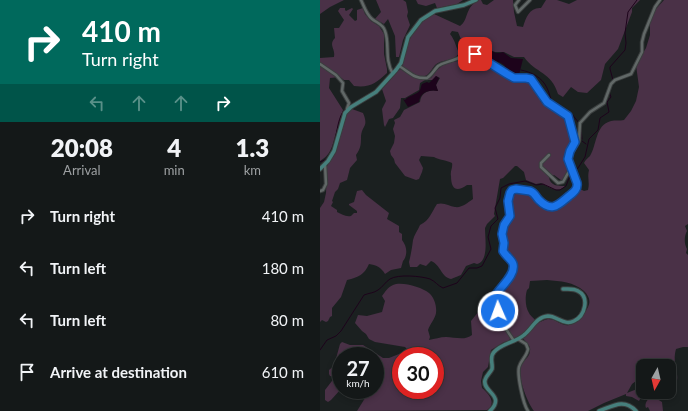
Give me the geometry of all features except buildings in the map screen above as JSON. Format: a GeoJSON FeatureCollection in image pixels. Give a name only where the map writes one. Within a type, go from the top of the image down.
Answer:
{"type":"FeatureCollection","features":[{"type":"Feature","properties":{"kind":"street"},"geometry":{"type":"LineString","coordinates":[[361,0],[372,19],[383,26],[386,31],[386,52],[390,70],[393,74]]}},
{"type":"Feature","properties":{"kind":"street"},"geometry":{"type":"LineString","coordinates":[[347,110],[376,92],[393,74],[399,66],[408,37],[421,20],[435,11],[464,5],[476,0]]}},
{"type":"Feature","properties":{"kind":"street"},"geometry":{"type":"LineString","coordinates":[[514,0],[516,12],[519,12],[530,0]]}},
{"type":"Feature","properties":{"kind":"street"},"geometry":{"type":"LineString","coordinates":[[515,5],[519,0]]}},
{"type":"Feature","properties":{"kind":"street"},"geometry":{"type":"LineString","coordinates":[[570,166],[572,154],[579,141],[580,123],[590,112],[604,103],[608,89],[613,82],[631,74],[642,52],[644,34],[655,7],[660,0]]}},
{"type":"Feature","properties":{"kind":"street"},"geometry":{"type":"LineString","coordinates":[[399,66],[414,77],[427,78],[444,62],[456,60],[465,55],[473,54],[480,56],[514,78],[531,79],[547,102],[568,116],[575,142],[568,159],[577,185],[576,189],[557,206],[552,207],[545,205],[530,191],[511,191],[509,196],[510,216],[504,225],[502,237],[504,243],[503,251],[512,262],[513,266],[509,278],[498,291],[495,298],[497,308],[507,331],[516,340],[526,344],[528,349],[527,355],[520,364],[519,371],[524,403],[528,411]]}},
{"type":"Feature","properties":{"kind":"street"},"geometry":{"type":"LineString","coordinates":[[320,64],[336,74],[343,83],[342,91],[349,103],[341,122],[334,151],[320,169]]}},
{"type":"Feature","properties":{"kind":"street"},"geometry":{"type":"LineString","coordinates":[[549,155],[541,163],[541,166],[558,184],[563,182],[568,173],[572,171]]}},
{"type":"Feature","properties":{"kind":"street"},"geometry":{"type":"LineString","coordinates":[[320,191],[324,190],[326,184],[325,164]]}},
{"type":"Feature","properties":{"kind":"street"},"geometry":{"type":"LineString","coordinates":[[490,411],[494,406],[495,397],[486,387],[484,382],[492,369],[492,356],[495,350],[525,335],[537,321],[544,317],[554,317],[567,323],[578,318],[585,307],[584,296],[577,290],[563,289]]}},
{"type":"Feature","properties":{"kind":"street"},"geometry":{"type":"LineString","coordinates":[[599,411],[623,403],[629,405],[636,411]]}},
{"type":"Feature","properties":{"kind":"shaded area"},"geometry":{"type":"Polygon","coordinates":[[[320,0],[344,0],[320,14],[320,0]]]}},
{"type":"Feature","properties":{"kind":"shaded area"},"geometry":{"type":"Polygon","coordinates":[[[376,0],[403,0],[406,2],[408,12],[407,16],[410,25],[403,40],[399,57],[396,57],[395,36],[388,19],[384,24],[375,19],[381,12],[376,0]]]}},
{"type":"Feature","properties":{"kind":"shaded area"},"geometry":{"type":"Polygon","coordinates":[[[416,0],[463,0],[457,4],[437,8],[435,3],[426,6],[418,4],[416,0]]]}},
{"type":"Feature","properties":{"kind":"shaded area"},"geometry":{"type":"Polygon","coordinates":[[[481,0],[483,4],[487,5],[494,0],[513,0],[517,26],[523,27],[529,13],[534,9],[541,8],[546,0],[557,0],[569,4],[577,0],[640,0],[632,8],[632,12],[618,49],[605,64],[601,80],[587,93],[578,92],[571,87],[563,97],[558,94],[551,81],[533,67],[524,57],[514,57],[504,52],[495,52],[490,50],[484,43],[482,43],[480,47],[483,53],[482,55],[469,51],[465,49],[458,32],[452,31],[450,34],[459,53],[457,56],[438,63],[429,74],[423,77],[416,76],[403,67],[402,61],[409,40],[423,21],[434,14],[460,26],[465,21],[471,7],[481,0]]]}},
{"type":"Feature","properties":{"kind":"shaded area"},"geometry":{"type":"Polygon","coordinates":[[[664,0],[688,0],[688,224],[685,226],[687,231],[685,235],[685,245],[687,249],[686,253],[688,255],[688,347],[676,349],[675,359],[636,359],[636,381],[632,384],[627,393],[636,389],[636,399],[640,399],[639,401],[632,397],[626,396],[626,394],[588,411],[534,411],[528,401],[520,374],[522,364],[529,355],[530,348],[521,336],[514,338],[511,336],[509,341],[504,342],[491,350],[488,367],[483,372],[481,381],[482,388],[492,402],[487,410],[357,411],[364,399],[384,399],[384,358],[392,357],[392,399],[444,399],[444,347],[405,347],[375,342],[369,339],[355,323],[358,315],[367,316],[382,312],[385,301],[382,296],[391,286],[397,284],[411,285],[422,289],[429,293],[434,299],[436,313],[428,330],[430,337],[429,340],[444,337],[469,337],[472,335],[471,321],[479,311],[483,310],[492,313],[500,312],[498,296],[512,276],[516,263],[505,251],[505,231],[513,216],[511,199],[518,191],[529,193],[544,206],[555,208],[561,205],[580,189],[584,191],[588,190],[589,170],[584,163],[592,152],[599,131],[602,127],[606,123],[624,120],[631,111],[636,101],[639,87],[636,65],[646,48],[650,35],[650,21],[655,10],[664,0]],[[547,280],[530,281],[529,288],[526,292],[526,302],[528,311],[537,324],[548,319],[566,325],[570,325],[578,321],[584,315],[589,305],[589,299],[584,291],[576,286],[547,280]]]}},
{"type":"Feature","properties":{"kind":"shaded area"},"geometry":{"type":"Polygon","coordinates":[[[340,8],[345,8],[346,11],[352,8],[353,9],[349,15],[355,21],[357,20],[357,10],[363,8],[365,14],[371,21],[379,26],[384,34],[384,54],[387,73],[376,82],[364,86],[354,86],[349,80],[344,80],[340,77],[330,78],[329,88],[343,110],[330,151],[328,155],[320,161],[320,58],[334,57],[332,43],[335,38],[334,28],[339,28],[344,20],[338,11],[340,8]]]}},
{"type":"Feature","properties":{"kind":"shaded area"},"geometry":{"type":"Polygon","coordinates":[[[484,44],[490,50],[497,53],[503,52],[511,58],[523,59],[519,75],[511,74],[504,65],[486,57],[481,45],[484,44]]]}},
{"type":"Feature","properties":{"kind":"shaded area"},"geometry":{"type":"Polygon","coordinates":[[[471,55],[476,56],[499,73],[509,78],[516,80],[529,80],[536,88],[541,102],[559,112],[569,128],[571,145],[566,152],[565,159],[568,169],[564,180],[560,183],[561,180],[554,175],[549,177],[553,184],[557,186],[565,186],[556,190],[541,183],[536,184],[526,180],[524,172],[515,166],[503,178],[500,179],[494,214],[495,216],[485,228],[486,249],[481,262],[466,266],[461,275],[451,279],[445,276],[437,265],[431,261],[426,266],[420,264],[417,267],[410,267],[409,262],[415,234],[420,225],[428,219],[437,204],[444,204],[453,207],[460,207],[464,205],[473,199],[472,185],[467,185],[460,189],[453,187],[451,181],[452,163],[434,157],[421,156],[419,160],[423,168],[419,179],[416,180],[405,176],[391,155],[390,151],[394,143],[395,136],[393,129],[395,123],[394,120],[400,117],[404,110],[420,102],[422,96],[426,92],[432,90],[438,91],[436,85],[440,78],[436,76],[433,80],[425,80],[420,83],[419,90],[405,98],[401,98],[400,108],[393,118],[389,119],[385,127],[382,109],[386,101],[382,89],[400,69],[418,79],[431,78],[445,63],[458,61],[471,55]]]}},
{"type":"Feature","properties":{"kind":"shaded area"},"geometry":{"type":"Polygon","coordinates":[[[436,76],[439,78],[436,85],[438,91],[432,90],[426,92],[421,96],[419,102],[408,107],[403,99],[405,100],[417,93],[422,84],[427,82],[429,83],[436,76]]]}},
{"type":"Feature","properties":{"kind":"shaded area"},"geometry":{"type":"Polygon","coordinates":[[[352,109],[363,113],[365,118],[365,124],[361,136],[361,144],[356,155],[357,160],[350,168],[347,180],[340,183],[335,192],[331,206],[337,210],[337,212],[345,216],[351,216],[354,213],[357,213],[357,211],[349,204],[354,202],[357,191],[362,190],[366,195],[389,213],[387,219],[399,226],[399,232],[402,234],[402,240],[406,250],[406,256],[401,268],[391,270],[385,274],[378,267],[369,264],[361,275],[347,280],[341,297],[332,308],[332,316],[326,322],[322,320],[320,322],[320,208],[324,202],[326,193],[327,166],[336,152],[343,123],[348,111],[352,109]]]}},
{"type":"Feature","properties":{"kind":"shaded area"},"geometry":{"type":"Polygon","coordinates":[[[342,342],[350,345],[363,345],[366,347],[339,347],[342,342]]]}},
{"type":"Feature","properties":{"kind":"shaded area"},"geometry":{"type":"Polygon","coordinates":[[[332,368],[332,376],[329,374],[329,370],[332,368]]]}},
{"type":"Feature","properties":{"kind":"shaded area"},"geometry":{"type":"Polygon","coordinates":[[[676,368],[677,374],[676,384],[676,368]]]}},
{"type":"Feature","properties":{"kind":"shaded area"},"geometry":{"type":"Polygon","coordinates":[[[332,381],[332,399],[328,402],[325,400],[325,390],[332,381]]]}},
{"type":"Feature","properties":{"kind":"shaded area"},"geometry":{"type":"Polygon","coordinates":[[[657,399],[662,402],[663,411],[650,411],[648,407],[646,408],[646,403],[648,400],[657,399]]]}},
{"type":"Feature","properties":{"kind":"waterway"},"geometry":{"type":"LineString","coordinates":[[613,80],[610,67],[625,50],[625,33],[628,12],[637,0]]}},
{"type":"Feature","properties":{"kind":"waterway"},"geometry":{"type":"LineString","coordinates":[[521,70],[529,72],[539,78],[545,84],[551,100],[571,113],[579,123]]}},
{"type":"Feature","properties":{"kind":"waterway"},"geometry":{"type":"LineString","coordinates":[[320,350],[327,340],[336,336],[341,331],[364,295],[376,291],[390,279],[398,276],[421,277],[432,280],[443,288],[457,283],[469,268],[477,268],[482,266],[491,249],[488,237],[491,226],[498,219],[495,208],[500,198],[501,188],[509,184],[525,181],[536,185],[543,184],[556,190],[560,190],[566,186],[571,173],[578,168],[585,157],[589,139],[598,130],[600,118],[609,112],[607,102],[611,97],[609,92]]}},
{"type":"Feature","properties":{"kind":"waterway"},"geometry":{"type":"LineString","coordinates":[[335,142],[341,115],[346,108]]}},
{"type":"Feature","properties":{"kind":"waterway"},"geometry":{"type":"LineString","coordinates":[[581,129],[582,139]]}},
{"type":"Feature","properties":{"kind":"waterway"},"geometry":{"type":"LineString","coordinates":[[582,141],[586,144]]}},
{"type":"Feature","properties":{"kind":"waterway"},"geometry":{"type":"LineString","coordinates":[[320,162],[327,159],[332,151]]}},
{"type":"Feature","properties":{"kind":"route"},"geometry":{"type":"LineString","coordinates":[[475,54],[514,78],[528,78],[533,81],[549,104],[568,116],[575,142],[570,149],[568,159],[577,183],[577,187],[557,206],[547,206],[530,191],[516,189],[512,190],[510,193],[508,201],[510,216],[504,225],[502,237],[504,243],[503,251],[512,262],[513,266],[509,278],[495,296],[498,311]]}}]}
